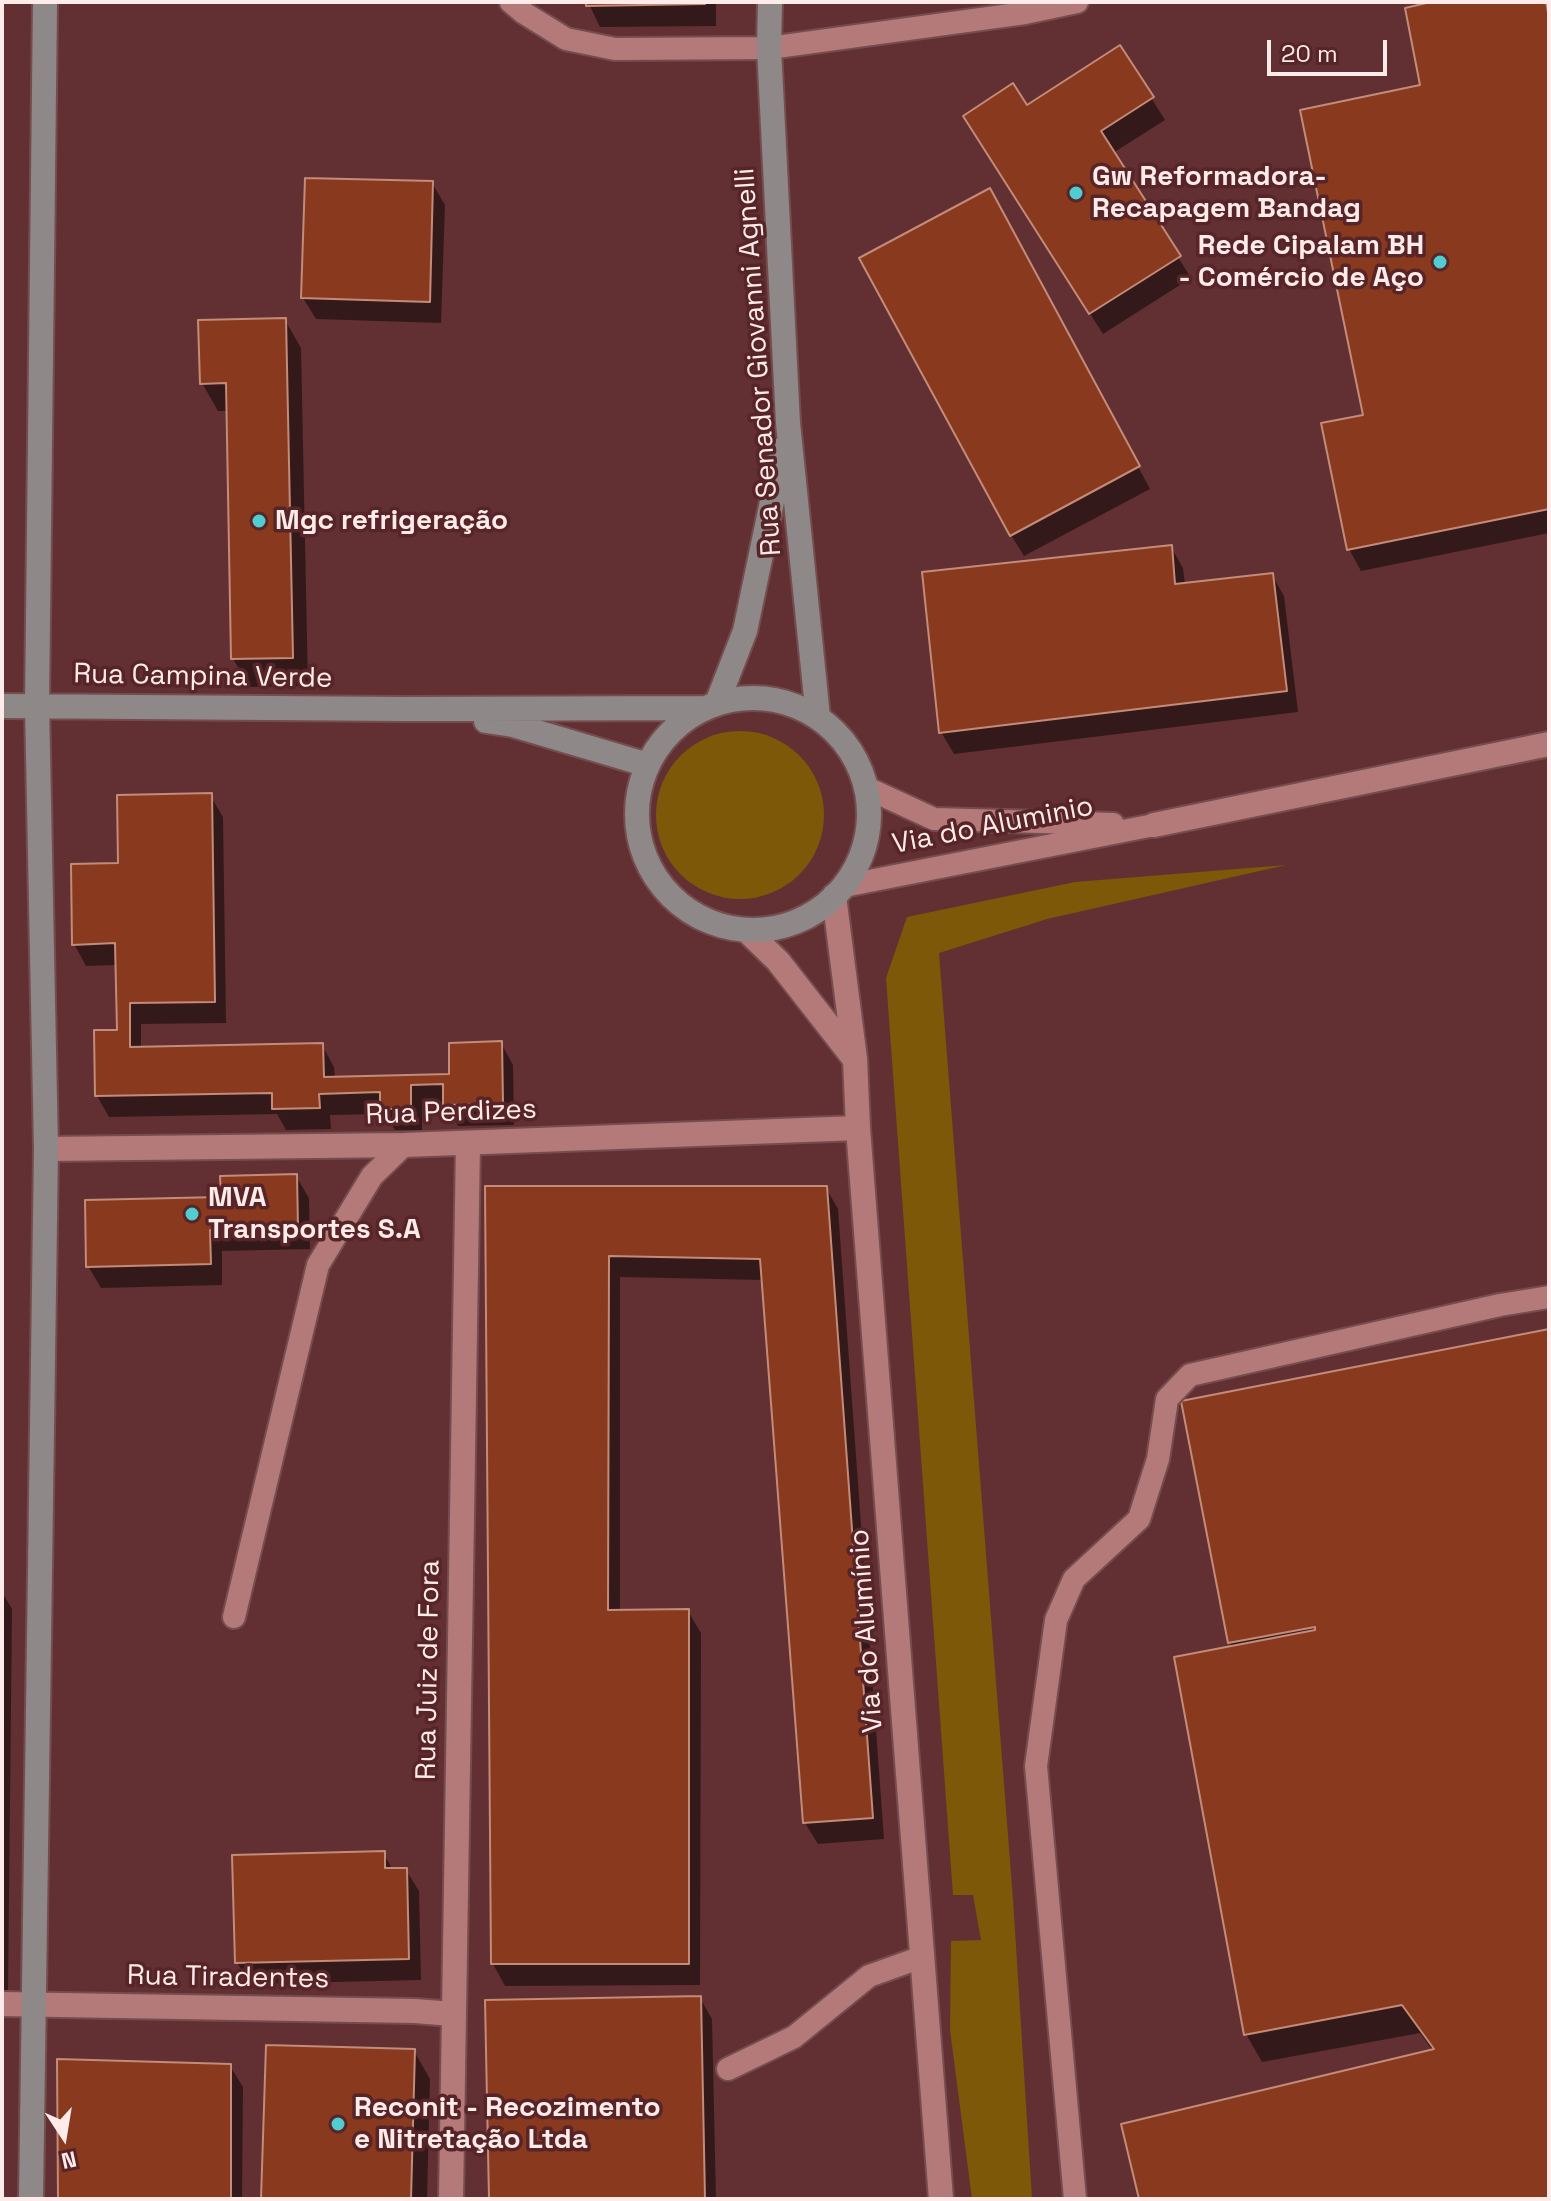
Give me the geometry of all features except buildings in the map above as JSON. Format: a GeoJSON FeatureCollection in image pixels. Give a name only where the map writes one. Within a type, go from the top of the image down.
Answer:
{"type":"FeatureCollection","features":[{"type":"Feature","properties":{"kind":"main road"},"geometry":{"type":"LineString","coordinates":[[31,2199],[46,1149],[37,705],[45,2]]}},
{"type":"Feature","properties":{"kind":"main road","name":"Rua Senador Giovanni Agnelli"},"geometry":{"type":"LineString","coordinates":[[770,2],[769,48],[788,423],[818,717]]}},
{"type":"Feature","properties":{"kind":"main road"},"geometry":{"type":"LineString","coordinates":[[711,706],[745,631],[788,423]]}},
{"type":"Feature","properties":{"kind":"main road"},"geometry":{"type":"LineString","coordinates":[[743,698],[769,699],[818,717],[840,736],[856,761],[867,788],[869,823],[861,856],[839,891],[808,915],[778,927],[746,930],[713,923],[682,906],[658,882],[642,852],[636,818],[640,784],[653,752],[676,727],[711,706],[743,698]]}},
{"type":"Feature","properties":{"kind":"main road","name":"Rua Campina Verde"},"geometry":{"type":"LineString","coordinates":[[2,706],[404,709],[711,706]]}},
{"type":"Feature","properties":{"kind":"main road","name":"Rua Campina Verde"},"geometry":{"type":"LineString","coordinates":[[404,709],[513,725],[648,765]]}},
{"type":"Feature","properties":{"kind":"street"},"geometry":{"type":"LineString","coordinates":[[1154,825],[1549,744]]}},
{"type":"Feature","properties":{"kind":"street","name":"Via do Alumínio"},"geometry":{"type":"LineString","coordinates":[[839,891],[855,1059],[941,2199]]}},
{"type":"Feature","properties":{"kind":"street"},"geometry":{"type":"LineString","coordinates":[[746,930],[778,961],[855,1059]]}},
{"type":"Feature","properties":{"kind":"street","name":"Rua Perdizes"},"geometry":{"type":"LineString","coordinates":[[46,1149],[404,1145],[858,1128]]}},
{"type":"Feature","properties":{"kind":"street","name":"Rua Juiz de Fora"},"geometry":{"type":"LineString","coordinates":[[451,2199],[468,1143]]}},
{"type":"Feature","properties":{"kind":"street","name":"Rua Tiradentes"},"geometry":{"type":"LineString","coordinates":[[2,2004],[453,2014]]}},
{"type":"Feature","properties":{"kind":"lane"},"geometry":{"type":"LineString","coordinates":[[511,2],[566,39],[615,49],[769,48],[1025,13],[1077,2]]}},
{"type":"Feature","properties":{"kind":"lane"},"geometry":{"type":"LineString","coordinates":[[867,788],[934,819],[1154,825]]}},
{"type":"Feature","properties":{"kind":"lane","name":"Via do Aluminio"},"geometry":{"type":"LineString","coordinates":[[839,891],[1154,825]]}},
{"type":"Feature","properties":{"kind":"lane"},"geometry":{"type":"LineString","coordinates":[[234,1617],[300,1330],[318,1265],[372,1176],[404,1145]]}},
{"type":"Feature","properties":{"kind":"lane"},"geometry":{"type":"LineString","coordinates":[[1075,2199],[1036,1766],[1056,1620],[1074,1579],[1139,1519],[1158,1459],[1167,1399],[1190,1375],[1500,1305],[1549,1297]]}},
{"type":"Feature","properties":{"kind":"lane"},"geometry":{"type":"LineString","coordinates":[[728,2069],[748,2062],[794,2037],[869,1976],[922,1957]]}},
{"type":"Feature","properties":{"kind":"shaded area"},"geometry":{"type":"Polygon","coordinates":[[[740,731],[772,738],[787,745],[799,756],[810,768],[817,783],[824,815],[817,847],[810,862],[799,874],[787,885],[772,892],[740,899],[708,892],[693,885],[681,874],[670,862],[663,847],[656,815],[663,783],[670,768],[681,756],[693,745],[708,738],[740,731]]]}},
{"type":"Feature","properties":{"kind":"shaded area"},"geometry":{"type":"Polygon","coordinates":[[[1286,865],[1047,919],[939,953],[1013,1899],[1032,2199],[972,2199],[950,2030],[951,1941],[981,1940],[973,1895],[953,1895],[886,978],[907,917],[1075,882],[1286,865]]]}},
{"type":"Feature","properties":{"kind":"place","name":"Gw Reformadora- Recapagem Bandag"},"geometry":{"type":"Point","coordinates":[1076,193]}},
{"type":"Feature","properties":{"kind":"place","name":"Rede Cipalam BH - Comércio de Aço"},"geometry":{"type":"Point","coordinates":[1440,262]}},
{"type":"Feature","properties":{"kind":"place","name":"Mgc refrigeração"},"geometry":{"type":"Point","coordinates":[259,521]}},
{"type":"Feature","properties":{"kind":"place","name":"MVA Transportes S.A"},"geometry":{"type":"Point","coordinates":[192,1214]}},
{"type":"Feature","properties":{"kind":"place","name":"Reconit - Recozimento e Nitretação Ltda"},"geometry":{"type":"Point","coordinates":[338,2124]}}]}
